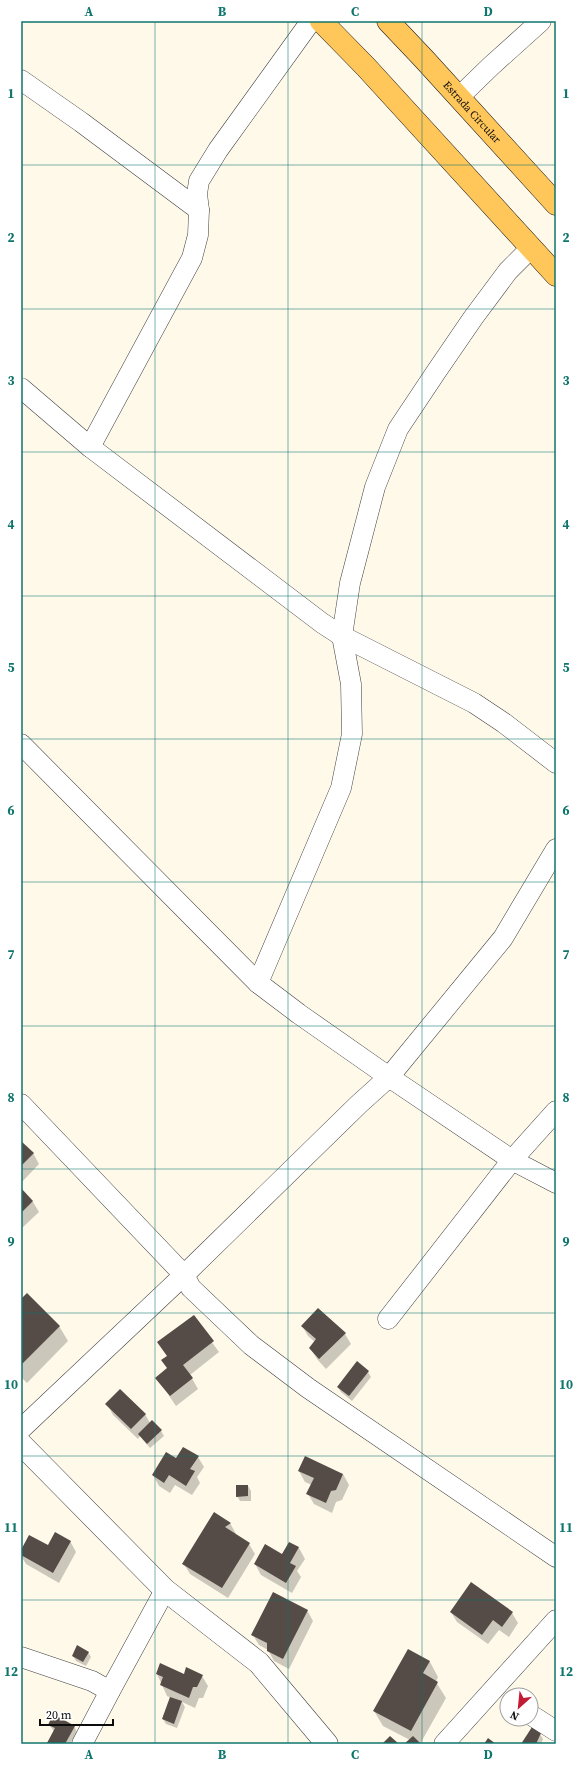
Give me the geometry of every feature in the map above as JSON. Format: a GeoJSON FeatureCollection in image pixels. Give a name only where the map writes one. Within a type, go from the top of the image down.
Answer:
{"type":"FeatureCollection","features":[{"type":"Feature","properties":{"kind":"main road"},"geometry":{"type":"LineString","coordinates":[[321,21],[366,67],[556,275]]}},
{"type":"Feature","properties":{"kind":"main road","name":"Estrada Circular"},"geometry":{"type":"LineString","coordinates":[[388,21],[556,204]]}},
{"type":"Feature","properties":{"kind":"street"},"geometry":{"type":"LineString","coordinates":[[90,447],[192,258],[198,235],[199,210],[197,194],[199,181],[208,166],[311,21]]}},
{"type":"Feature","properties":{"kind":"street"},"geometry":{"type":"LineString","coordinates":[[459,97],[490,66],[541,21]]}},
{"type":"Feature","properties":{"kind":"street"},"geometry":{"type":"LineString","coordinates":[[21,80],[81,122],[199,210]]}},
{"type":"Feature","properties":{"kind":"street"},"geometry":{"type":"LineString","coordinates":[[258,983],[341,788],[352,734],[351,684],[342,636],[350,583],[375,487],[398,429],[472,318],[508,271],[531,248]]}},
{"type":"Feature","properties":{"kind":"street"},"geometry":{"type":"LineString","coordinates":[[24,397],[342,636],[474,703],[504,723],[556,762]]}},
{"type":"Feature","properties":{"kind":"street"},"geometry":{"type":"LineString","coordinates":[[21,744],[258,983],[299,1014],[389,1077],[512,1160],[556,1183]]}},
{"type":"Feature","properties":{"kind":"street"},"geometry":{"type":"LineString","coordinates":[[21,1429],[184,1275],[359,1104],[389,1077],[503,938],[556,849]]}},
{"type":"Feature","properties":{"kind":"street"},"geometry":{"type":"LineString","coordinates":[[21,1104],[184,1275],[191,1288],[251,1345],[308,1388],[556,1557]]}},
{"type":"Feature","properties":{"kind":"street"},"geometry":{"type":"LineString","coordinates":[[388,1319],[512,1160],[556,1111]]}},
{"type":"Feature","properties":{"kind":"street"},"geometry":{"type":"LineString","coordinates":[[21,1444],[165,1590],[259,1663],[326,1744]]}},
{"type":"Feature","properties":{"kind":"street"},"geometry":{"type":"LineString","coordinates":[[82,1744],[165,1590]]}},
{"type":"Feature","properties":{"kind":"street"},"geometry":{"type":"LineString","coordinates":[[506,1687],[556,1620]]}},
{"type":"Feature","properties":{"kind":"street"},"geometry":{"type":"LineString","coordinates":[[21,1656],[92,1681],[110,1691]]}},
{"type":"Feature","properties":{"kind":"street"},"geometry":{"type":"LineString","coordinates":[[444,1744],[499,1696]]}},
{"type":"Feature","properties":{"kind":"street"},"geometry":{"type":"LineString","coordinates":[[539,1721],[556,1731]]}},
{"type":"Feature","properties":{"kind":"building"},"geometry":{"type":"Polygon","coordinates":[[[21,1141],[34,1153],[21,1166],[21,1141]]]}},
{"type":"Feature","properties":{"kind":"building"},"geometry":{"type":"Polygon","coordinates":[[[21,1188],[33,1201],[21,1213],[21,1188]]]}},
{"type":"Feature","properties":{"kind":"building"},"geometry":{"type":"Polygon","coordinates":[[[27,1293],[60,1326],[21,1365],[21,1299],[27,1293]]]}},
{"type":"Feature","properties":{"kind":"building"},"geometry":{"type":"Polygon","coordinates":[[[318,1308],[346,1333],[319,1359],[309,1348],[316,1339],[301,1326],[318,1308]]]}},
{"type":"Feature","properties":{"kind":"building"},"geometry":{"type":"Polygon","coordinates":[[[194,1315],[214,1341],[183,1365],[193,1378],[170,1396],[155,1378],[167,1368],[161,1360],[167,1356],[157,1342],[194,1315]]]}},
{"type":"Feature","properties":{"kind":"building"},"geometry":{"type":"Polygon","coordinates":[[[357,1361],[369,1371],[349,1396],[337,1387],[357,1361]]]}},
{"type":"Feature","properties":{"kind":"building"},"geometry":{"type":"Polygon","coordinates":[[[120,1389],[146,1414],[131,1429],[105,1404],[120,1389]]]}},
{"type":"Feature","properties":{"kind":"building"},"geometry":{"type":"Polygon","coordinates":[[[152,1420],[162,1430],[147,1444],[138,1434],[152,1420]]]}},
{"type":"Feature","properties":{"kind":"building"},"geometry":{"type":"Polygon","coordinates":[[[183,1447],[199,1456],[190,1469],[195,1471],[186,1486],[169,1475],[164,1483],[152,1475],[166,1452],[176,1458],[183,1447]]]}},
{"type":"Feature","properties":{"kind":"building"},"geometry":{"type":"Polygon","coordinates":[[[305,1456],[343,1474],[336,1490],[331,1491],[326,1503],[306,1494],[314,1478],[298,1471],[305,1456]]]}},
{"type":"Feature","properties":{"kind":"building"},"geometry":{"type":"Polygon","coordinates":[[[236,1485],[248,1485],[248,1496],[236,1497],[236,1485]]]}},
{"type":"Feature","properties":{"kind":"building"},"geometry":{"type":"Polygon","coordinates":[[[214,1512],[231,1523],[225,1527],[250,1543],[222,1588],[182,1564],[214,1512]]]}},
{"type":"Feature","properties":{"kind":"building"},"geometry":{"type":"Polygon","coordinates":[[[55,1532],[71,1541],[53,1573],[21,1555],[21,1550],[29,1535],[48,1545],[55,1532]]]}},
{"type":"Feature","properties":{"kind":"building"},"geometry":{"type":"Polygon","coordinates":[[[289,1542],[299,1547],[290,1563],[296,1566],[286,1583],[254,1564],[265,1544],[282,1554],[289,1542]]]}},
{"type":"Feature","properties":{"kind":"building"},"geometry":{"type":"Polygon","coordinates":[[[471,1582],[513,1612],[502,1627],[493,1620],[482,1635],[450,1612],[471,1582]]]}},
{"type":"Feature","properties":{"kind":"building"},"geometry":{"type":"Polygon","coordinates":[[[273,1592],[308,1610],[283,1659],[267,1651],[267,1643],[251,1635],[273,1592]]]}},
{"type":"Feature","properties":{"kind":"building"},"geometry":{"type":"Polygon","coordinates":[[[77,1645],[89,1652],[83,1662],[72,1656],[77,1645]]]}},
{"type":"Feature","properties":{"kind":"building"},"geometry":{"type":"Polygon","coordinates":[[[408,1649],[430,1661],[423,1673],[438,1682],[411,1731],[373,1711],[408,1649]]]}},
{"type":"Feature","properties":{"kind":"building"},"geometry":{"type":"Polygon","coordinates":[[[160,1663],[184,1674],[186,1667],[203,1675],[197,1687],[193,1687],[189,1698],[160,1685],[163,1677],[156,1674],[160,1663]]]}},
{"type":"Feature","properties":{"kind":"building"},"geometry":{"type":"Polygon","coordinates":[[[170,1697],[182,1701],[174,1724],[162,1719],[170,1697]]]}},
{"type":"Feature","properties":{"kind":"building"},"geometry":{"type":"Polygon","coordinates":[[[53,1714],[75,1726],[65,1744],[47,1743],[55,1728],[48,1725],[53,1714]]]}},
{"type":"Feature","properties":{"kind":"building"},"geometry":{"type":"Polygon","coordinates":[[[532,1727],[541,1733],[536,1744],[521,1744],[532,1727]]]}},
{"type":"Feature","properties":{"kind":"building"},"geometry":{"type":"Polygon","coordinates":[[[390,1736],[399,1744],[382,1744],[390,1736]]]}},
{"type":"Feature","properties":{"kind":"building"},"geometry":{"type":"Polygon","coordinates":[[[413,1736],[421,1744],[404,1744],[413,1736]]]}},
{"type":"Feature","properties":{"kind":"building"},"geometry":{"type":"Polygon","coordinates":[[[488,1738],[496,1744],[484,1744],[488,1738]]]}}]}
